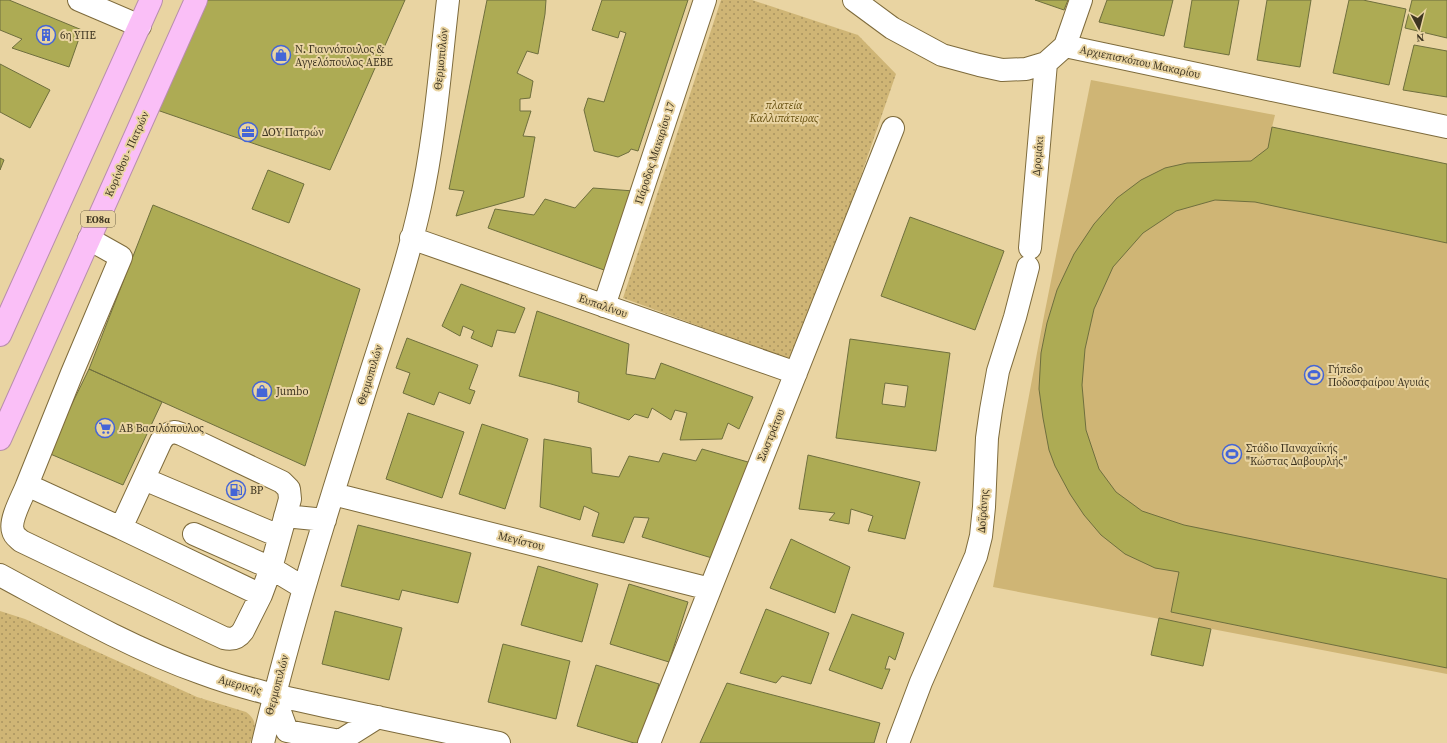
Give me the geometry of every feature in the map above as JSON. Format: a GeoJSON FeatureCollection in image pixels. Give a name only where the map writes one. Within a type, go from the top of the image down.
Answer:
{"type":"FeatureCollection","features":[{"type":"Feature","properties":{"kind":"highway"},"geometry":{"type":"LineString","coordinates":[[0,336],[151,0]]}},
{"type":"Feature","properties":{"kind":"highway","name":"Κορίνθου - Πατρών"},"geometry":{"type":"LineString","coordinates":[[0,439],[196,0]]}},
{"type":"Feature","properties":{"kind":"street"},"geometry":{"type":"LineString","coordinates":[[79,0],[140,26]]}},
{"type":"Feature","properties":{"kind":"street","name":"Θερμοπυλών"},"geometry":{"type":"LineString","coordinates":[[263,743],[274,695],[304,588],[395,294],[419,209],[431,145],[448,0]]}},
{"type":"Feature","properties":{"kind":"street","name":"Πάροδος Μακαρίου 17"},"geometry":{"type":"LineString","coordinates":[[604,306],[705,0]]}},
{"type":"Feature","properties":{"kind":"street","name":"Αρχιεπισκόπου Μακαρίου"},"geometry":{"type":"LineString","coordinates":[[854,0],[892,28],[942,54],[1002,70],[1026,69],[1046,63],[1065,46],[1447,127]]}},
{"type":"Feature","properties":{"kind":"street"},"geometry":{"type":"LineString","coordinates":[[1065,46],[1081,0]]}},
{"type":"Feature","properties":{"kind":"street","name":"Δρομάκι"},"geometry":{"type":"LineString","coordinates":[[1029,258],[1046,63]]}},
{"type":"Feature","properties":{"kind":"street","name":"Σωστράτου"},"geometry":{"type":"LineString","coordinates":[[649,743],[893,128]]}},
{"type":"Feature","properties":{"kind":"street","name":"Ευπαλίνου"},"geometry":{"type":"LineString","coordinates":[[411,238],[796,373]]}},
{"type":"Feature","properties":{"kind":"street"},"geometry":{"type":"LineString","coordinates":[[89,239],[120,256],[13,520],[12,526],[15,536],[21,541],[224,638],[229,639],[240,636],[262,595],[271,568],[290,494],[289,489],[282,482],[181,434],[170,433],[164,436],[121,528]]}},
{"type":"Feature","properties":{"kind":"street","name":"Δοϊράνης"},"geometry":{"type":"LineString","coordinates":[[898,743],[921,682],[978,550],[984,507],[986,438],[990,410],[998,371],[1015,317],[1029,258]]}},
{"type":"Feature","properties":{"kind":"street"},"geometry":{"type":"LineString","coordinates":[[144,479],[282,526],[325,520]]}},
{"type":"Feature","properties":{"kind":"street"},"geometry":{"type":"LineString","coordinates":[[27,485],[262,595]]}},
{"type":"Feature","properties":{"kind":"street","name":"Μεγίστου"},"geometry":{"type":"LineString","coordinates":[[333,494],[710,589]]}},
{"type":"Feature","properties":{"kind":"street"},"geometry":{"type":"LineString","coordinates":[[194,534],[271,568],[304,588]]}},
{"type":"Feature","properties":{"kind":"street","name":"Αμερικής"},"geometry":{"type":"LineString","coordinates":[[0,575],[68,612],[139,647],[172,662],[228,683],[274,695],[498,743]]}},
{"type":"Feature","properties":{"kind":"street"},"geometry":{"type":"LineString","coordinates":[[274,695],[285,737],[340,741],[378,717]]}},
{"type":"Feature","properties":{"kind":"green space","name":"πλατεία Καλλιπάτειρας"},"geometry":{"type":"Polygon","coordinates":[[[721,0],[752,0],[858,35],[896,74],[828,271],[794,361],[623,298],[721,0]]]}},
{"type":"Feature","properties":{"kind":"green space","name":"Στάδιο Παναχαϊκής \"Κώστας Δαβουρλής\""},"geometry":{"type":"Polygon","coordinates":[[[1091,80],[1275,115],[1272,127],[1447,164],[1447,674],[993,587],[1043,321],[1091,80]]]}},
{"type":"Feature","properties":{"kind":"green space"},"geometry":{"type":"Polygon","coordinates":[[[0,611],[25,619],[197,697],[246,712],[253,719],[255,726],[250,743],[0,743],[0,611]]]}},
{"type":"Feature","properties":{"kind":"building","name":"6η ΥΠΕ"},"geometry":{"type":"Polygon","coordinates":[[[0,0],[9,0],[82,30],[69,67],[12,48],[22,39],[0,30],[0,0]]]}},
{"type":"Feature","properties":{"kind":"building","name":"Ν. Γιαννόπουλος & Αγγελόπουλος ΑΕΒΕ"},"geometry":{"type":"Polygon","coordinates":[[[205,0],[405,0],[330,170],[157,110],[205,0]]]}},
{"type":"Feature","properties":{"kind":"building"},"geometry":{"type":"Polygon","coordinates":[[[487,0],[546,0],[538,54],[527,51],[517,73],[533,81],[530,98],[520,99],[520,111],[531,111],[523,136],[535,137],[524,197],[456,216],[464,191],[449,189],[487,0]]]}},
{"type":"Feature","properties":{"kind":"building"},"geometry":{"type":"Polygon","coordinates":[[[602,0],[688,0],[638,151],[631,149],[629,152],[618,157],[594,151],[584,110],[588,98],[604,102],[626,33],[620,31],[618,38],[592,30],[602,0]]]}},
{"type":"Feature","properties":{"kind":"building"},"geometry":{"type":"Polygon","coordinates":[[[1035,0],[1068,0],[1064,10],[1035,0]]]}},
{"type":"Feature","properties":{"kind":"building"},"geometry":{"type":"Polygon","coordinates":[[[1107,0],[1173,0],[1164,36],[1099,22],[1107,0]]]}},
{"type":"Feature","properties":{"kind":"building"},"geometry":{"type":"Polygon","coordinates":[[[1192,0],[1239,0],[1229,55],[1184,47],[1192,0]]]}},
{"type":"Feature","properties":{"kind":"building"},"geometry":{"type":"Polygon","coordinates":[[[1267,0],[1311,0],[1300,67],[1257,60],[1267,0]]]}},
{"type":"Feature","properties":{"kind":"building"},"geometry":{"type":"Polygon","coordinates":[[[1349,0],[1363,0],[1406,9],[1389,85],[1333,73],[1349,0]]]}},
{"type":"Feature","properties":{"kind":"building"},"geometry":{"type":"Polygon","coordinates":[[[1412,0],[1447,0],[1447,38],[1405,28],[1412,0]]]}},
{"type":"Feature","properties":{"kind":"building"},"geometry":{"type":"Polygon","coordinates":[[[1414,45],[1447,51],[1447,97],[1403,90],[1414,45]]]}},
{"type":"Feature","properties":{"kind":"building"},"geometry":{"type":"Polygon","coordinates":[[[0,64],[50,90],[30,128],[0,112],[0,64]]]}},
{"type":"Feature","properties":{"kind":"building"},"geometry":{"type":"Polygon","coordinates":[[[1272,127],[1447,164],[1447,243],[1255,202],[1215,200],[1176,211],[1143,233],[1113,267],[1094,309],[1085,349],[1082,385],[1086,430],[1099,469],[1116,492],[1142,511],[1184,525],[1447,579],[1447,668],[1171,612],[1179,572],[1155,568],[1125,554],[1101,535],[1084,515],[1070,494],[1055,466],[1049,450],[1039,389],[1041,353],[1047,323],[1057,290],[1074,254],[1094,224],[1117,198],[1141,180],[1165,168],[1187,163],[1251,161],[1268,148],[1272,127]]]}},
{"type":"Feature","properties":{"kind":"building"},"geometry":{"type":"Polygon","coordinates":[[[0,158],[4,160],[0,170],[0,158]]]}},
{"type":"Feature","properties":{"kind":"building"},"geometry":{"type":"Polygon","coordinates":[[[268,170],[304,184],[289,223],[252,209],[268,170]]]}},
{"type":"Feature","properties":{"kind":"building"},"geometry":{"type":"Polygon","coordinates":[[[593,188],[634,191],[604,270],[488,228],[495,209],[534,215],[545,199],[575,208],[593,188]]]}},
{"type":"Feature","properties":{"kind":"building"},"geometry":{"type":"Polygon","coordinates":[[[153,205],[360,289],[305,466],[89,369],[153,205]]]}},
{"type":"Feature","properties":{"kind":"building"},"geometry":{"type":"Polygon","coordinates":[[[910,217],[1004,251],[975,330],[881,296],[910,217]]]}},
{"type":"Feature","properties":{"kind":"building"},"geometry":{"type":"Polygon","coordinates":[[[461,284],[525,308],[515,333],[497,330],[492,347],[471,338],[474,331],[463,326],[460,336],[442,326],[461,284]]]}},
{"type":"Feature","properties":{"kind":"building"},"geometry":{"type":"Polygon","coordinates":[[[537,311],[629,344],[626,374],[655,379],[661,363],[753,397],[739,429],[728,423],[722,439],[680,440],[687,413],[675,410],[671,420],[652,408],[648,418],[635,414],[629,420],[578,402],[579,392],[519,376],[537,311]]]}},
{"type":"Feature","properties":{"kind":"building"},"geometry":{"type":"Polygon","coordinates":[[[407,338],[478,365],[469,389],[475,391],[470,404],[439,392],[434,405],[403,393],[410,373],[396,368],[407,338]]]}},
{"type":"Feature","properties":{"kind":"building"},"geometry":{"type":"Polygon","coordinates":[[[850,339],[950,353],[936,451],[836,438],[850,339]],[[885,383],[882,404],[905,407],[908,386],[885,383]]]}},
{"type":"Feature","properties":{"kind":"building","name":"ΑΒ Βασιλόπουλος"},"geometry":{"type":"Polygon","coordinates":[[[89,369],[162,402],[123,485],[48,453],[89,369]]]}},
{"type":"Feature","properties":{"kind":"building"},"geometry":{"type":"Polygon","coordinates":[[[408,413],[464,432],[442,498],[386,479],[408,413]]]}},
{"type":"Feature","properties":{"kind":"building"},"geometry":{"type":"Polygon","coordinates":[[[482,424],[528,439],[505,509],[459,494],[482,424]]]}},
{"type":"Feature","properties":{"kind":"building"},"geometry":{"type":"Polygon","coordinates":[[[544,439],[591,448],[592,473],[619,477],[629,456],[659,462],[663,453],[696,461],[702,449],[755,464],[712,558],[642,537],[649,518],[634,517],[624,543],[592,536],[599,513],[584,506],[580,520],[540,507],[544,439]]]}},
{"type":"Feature","properties":{"kind":"building"},"geometry":{"type":"Polygon","coordinates":[[[808,455],[920,482],[905,539],[868,531],[873,516],[851,509],[849,524],[829,520],[835,513],[799,509],[808,455]]]}},
{"type":"Feature","properties":{"kind":"building"},"geometry":{"type":"Polygon","coordinates":[[[358,525],[471,553],[458,603],[402,590],[399,600],[341,586],[358,525]]]}},
{"type":"Feature","properties":{"kind":"building"},"geometry":{"type":"Polygon","coordinates":[[[791,539],[850,567],[835,613],[770,588],[791,539]]]}},
{"type":"Feature","properties":{"kind":"building"},"geometry":{"type":"Polygon","coordinates":[[[538,566],[598,584],[582,642],[521,625],[538,566]]]}},
{"type":"Feature","properties":{"kind":"building"},"geometry":{"type":"Polygon","coordinates":[[[629,584],[688,602],[669,662],[610,644],[629,584]]]}},
{"type":"Feature","properties":{"kind":"building"},"geometry":{"type":"Polygon","coordinates":[[[766,609],[829,633],[811,684],[782,676],[776,683],[740,673],[766,609]]]}},
{"type":"Feature","properties":{"kind":"building"},"geometry":{"type":"Polygon","coordinates":[[[335,611],[402,628],[389,680],[322,664],[335,611]]]}},
{"type":"Feature","properties":{"kind":"building"},"geometry":{"type":"Polygon","coordinates":[[[852,614],[904,633],[895,660],[889,656],[885,669],[890,669],[882,689],[829,670],[852,614]]]}},
{"type":"Feature","properties":{"kind":"building"},"geometry":{"type":"Polygon","coordinates":[[[1159,618],[1211,629],[1203,666],[1151,655],[1159,618]]]}},
{"type":"Feature","properties":{"kind":"building"},"geometry":{"type":"Polygon","coordinates":[[[503,644],[570,661],[556,719],[488,702],[503,644]]]}},
{"type":"Feature","properties":{"kind":"building"},"geometry":{"type":"Polygon","coordinates":[[[596,665],[659,684],[641,743],[634,743],[577,726],[596,665]]]}},
{"type":"Feature","properties":{"kind":"building"},"geometry":{"type":"Polygon","coordinates":[[[727,683],[880,723],[874,743],[700,743],[727,683]]]}},
{"type":"Feature","properties":{"kind":"place","name":"6η ΥΠΕ"},"geometry":{"type":"Point","coordinates":[46,35]}},
{"type":"Feature","properties":{"kind":"place","name":"Ν. Γιαννόπουλος & Αγγελόπουλος ΑΕΒΕ"},"geometry":{"type":"Point","coordinates":[281,55]}},
{"type":"Feature","properties":{"kind":"place","name":"ΔΟΥ Πατρών"},"geometry":{"type":"Point","coordinates":[248,132]}},
{"type":"Feature","properties":{"kind":"place","name":"Γήπεδο Ποδοσφαίρου Αγυιάς"},"geometry":{"type":"Point","coordinates":[1314,375]}},
{"type":"Feature","properties":{"kind":"place","name":"Jumbo"},"geometry":{"type":"Point","coordinates":[262,391]}},
{"type":"Feature","properties":{"kind":"place","name":"ΑΒ Βασιλόπουλος"},"geometry":{"type":"Point","coordinates":[105,428]}},
{"type":"Feature","properties":{"kind":"place","name":"Στάδιο Παναχαϊκής \"Κώστας Δαβουρλής\""},"geometry":{"type":"Point","coordinates":[1232,454]}},
{"type":"Feature","properties":{"kind":"place","name":"BP"},"geometry":{"type":"Point","coordinates":[236,490]}}]}
